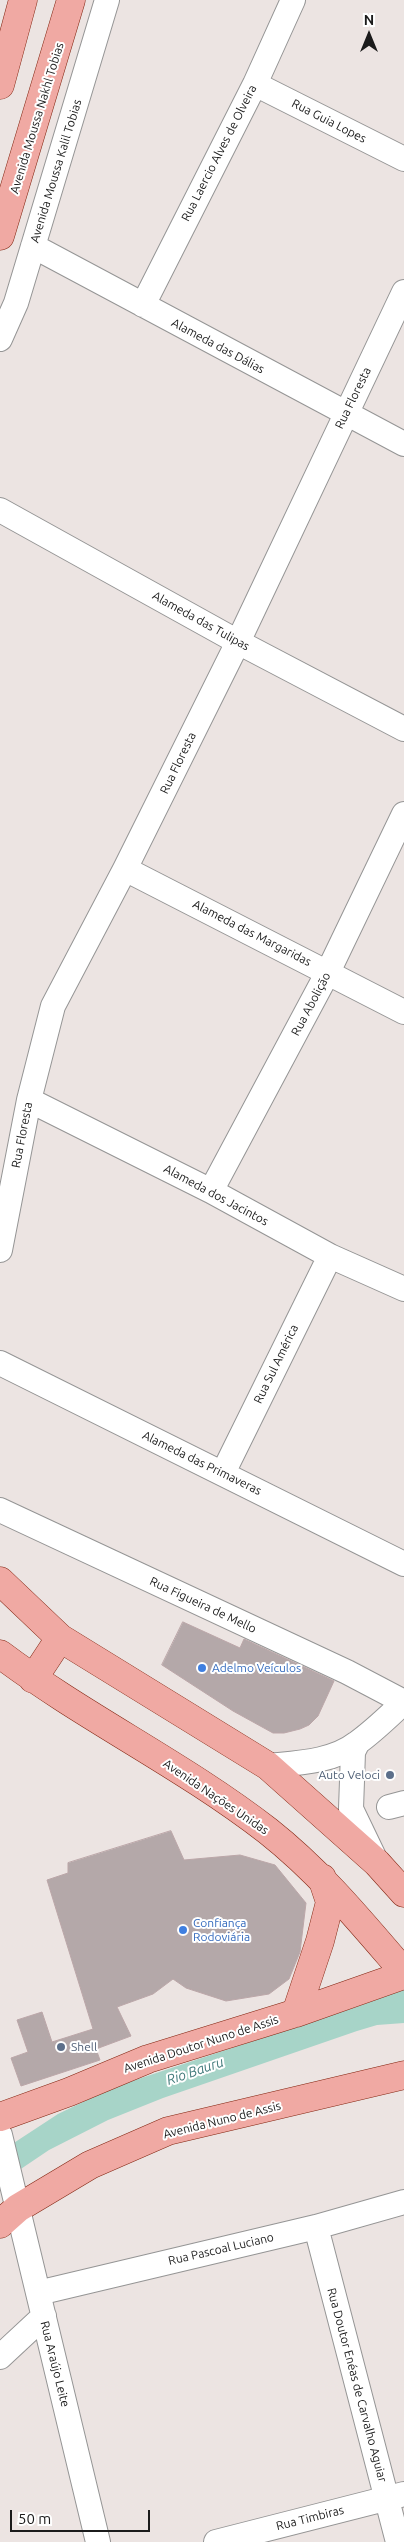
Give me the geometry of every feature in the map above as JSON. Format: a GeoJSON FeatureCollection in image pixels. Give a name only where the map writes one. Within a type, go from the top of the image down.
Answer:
{"type":"FeatureCollection","features":[{"type":"Feature","properties":{"kind":"main road"},"geometry":{"type":"LineString","coordinates":[[0,85],[23,0]]}},
{"type":"Feature","properties":{"kind":"main road","name":"Avenida Moussa Nakhl Tobias"},"geometry":{"type":"LineString","coordinates":[[0,236],[72,0]]}},
{"type":"Feature","properties":{"kind":"main road"},"geometry":{"type":"LineString","coordinates":[[0,1581],[60,1638],[268,1766],[377,1863],[404,1893]]}},
{"type":"Feature","properties":{"kind":"main road"},"geometry":{"type":"LineString","coordinates":[[33,1679],[60,1638]]}},
{"type":"Feature","properties":{"kind":"main road","name":"Avenida Nações Unidas"},"geometry":{"type":"LineString","coordinates":[[0,1654],[33,1679],[231,1804],[268,1832],[322,1878],[404,1974]]}},
{"type":"Feature","properties":{"kind":"main road"},"geometry":{"type":"LineString","coordinates":[[296,2013],[320,1941],[330,1902],[322,1878]]}},
{"type":"Feature","properties":{"kind":"main road","name":"Avenida Doutor Nuno de Assis"},"geometry":{"type":"LineString","coordinates":[[0,2131],[69,2092],[148,2059],[296,2013],[404,1974]]}},
{"type":"Feature","properties":{"kind":"main road","name":"Avenida Nuno de Assis"},"geometry":{"type":"LineString","coordinates":[[10,2206],[90,2165],[168,2131],[399,2079]]}},
{"type":"Feature","properties":{"kind":"street","name":"Avenida Moussa Kalil Tobias"},"geometry":{"type":"LineString","coordinates":[[0,339],[16,303],[107,0]]}},
{"type":"Feature","properties":{"kind":"street","name":"Rua Laercio Alves de Olveira"},"geometry":{"type":"LineString","coordinates":[[143,306],[255,84],[293,0]]}},
{"type":"Feature","properties":{"kind":"street","name":"Rua Guia Lopes"},"geometry":{"type":"LineString","coordinates":[[255,84],[404,159]]}},
{"type":"Feature","properties":{"kind":"street","name":"Alameda das Dálias"},"geometry":{"type":"LineString","coordinates":[[33,246],[404,444]]}},
{"type":"Feature","properties":{"kind":"street","name":"Rua Floresta"},"geometry":{"type":"LineString","coordinates":[[0,1250],[29,1100],[53,1006],[125,869],[238,642],[404,292]]}},
{"type":"Feature","properties":{"kind":"street","name":"Alameda das Tulipas"},"geometry":{"type":"LineString","coordinates":[[0,510],[238,642],[404,729]]}},
{"type":"Feature","properties":{"kind":"street","name":"Rua Abolição"},"geometry":{"type":"LineString","coordinates":[[211,1191],[328,972],[404,814]]}},
{"type":"Feature","properties":{"kind":"street","name":"Alameda das Margaridas"},"geometry":{"type":"LineString","coordinates":[[125,869],[404,1012]]}},
{"type":"Feature","properties":{"kind":"street","name":"Alameda dos Jacintos"},"geometry":{"type":"LineString","coordinates":[[29,1100],[211,1191],[330,1256],[404,1289]]}},
{"type":"Feature","properties":{"kind":"street","name":"Rua Sul América"},"geometry":{"type":"LineString","coordinates":[[223,1473],[330,1256]]}},
{"type":"Feature","properties":{"kind":"street","name":"Alameda das Primaveras"},"geometry":{"type":"LineString","coordinates":[[0,1363],[404,1564]]}},
{"type":"Feature","properties":{"kind":"street","name":"Rua Figueira de Mello"},"geometry":{"type":"LineString","coordinates":[[0,1510],[338,1668],[404,1702]]}},
{"type":"Feature","properties":{"kind":"street"},"geometry":{"type":"LineString","coordinates":[[268,1766],[307,1762],[338,1754],[357,1744],[404,1702]]}},
{"type":"Feature","properties":{"kind":"street"},"geometry":{"type":"LineString","coordinates":[[357,1744],[353,1752],[350,1809],[377,1863]]}},
{"type":"Feature","properties":{"kind":"street","name":"Rua Araújo Leite"},"geometry":{"type":"LineString","coordinates":[[0,2131],[10,2206],[38,2292],[98,2542]]}},
{"type":"Feature","properties":{"kind":"street","name":"Rua Pascoal Luciano"},"geometry":{"type":"LineString","coordinates":[[38,2292],[316,2227],[404,2202]]}},
{"type":"Feature","properties":{"kind":"street","name":"Rua Doutor Enéas de Carvalho Aguiar"},"geometry":{"type":"LineString","coordinates":[[316,2227],[396,2497],[398,2542]]}},
{"type":"Feature","properties":{"kind":"street"},"geometry":{"type":"LineString","coordinates":[[0,2357],[44,2316]]}},
{"type":"Feature","properties":{"kind":"street","name":"Rua Timbiras"},"geometry":{"type":"LineString","coordinates":[[216,2542],[396,2497]]}},
{"type":"Feature","properties":{"kind":"water","name":"Rio Bauru"},"geometry":{"type":"Polygon","coordinates":[[[404,1989],[404,2023],[377,2025],[357,2031],[163,2098],[108,2120],[49,2150],[0,2183],[0,2152],[58,2114],[114,2087],[359,2006],[404,1989]]]}},
{"type":"Feature","properties":{"kind":"building"},"geometry":{"type":"Polygon","coordinates":[[[183,1622],[240,1648],[244,1639],[334,1681],[318,1716],[309,1725],[300,1729],[284,1733],[273,1733],[233,1711],[162,1665],[183,1622]]]}},
{"type":"Feature","properties":{"kind":"building","name":"Confiança Rodoviária"},"geometry":{"type":"Polygon","coordinates":[[[171,1831],[184,1860],[240,1855],[275,1865],[306,1903],[300,1952],[289,1979],[269,1994],[226,2001],[186,1988],[173,1979],[153,1994],[117,2007],[131,2036],[96,2049],[100,2060],[21,2086],[11,2058],[28,2052],[17,2020],[42,2012],[52,2042],[93,2029],[47,1880],[68,1873],[68,1863],[171,1831]]]}},
{"type":"Feature","properties":{"kind":"place","name":"Adelmo Veículos"},"geometry":{"type":"Point","coordinates":[202,1668]}},
{"type":"Feature","properties":{"kind":"place","name":"Auto Veloci"},"geometry":{"type":"Point","coordinates":[390,1775]}},
{"type":"Feature","properties":{"kind":"place","name":"Confiança Rodoviária"},"geometry":{"type":"Point","coordinates":[183,1930]}},
{"type":"Feature","properties":{"kind":"place","name":"Shell"},"geometry":{"type":"Point","coordinates":[61,2047]}}]}
